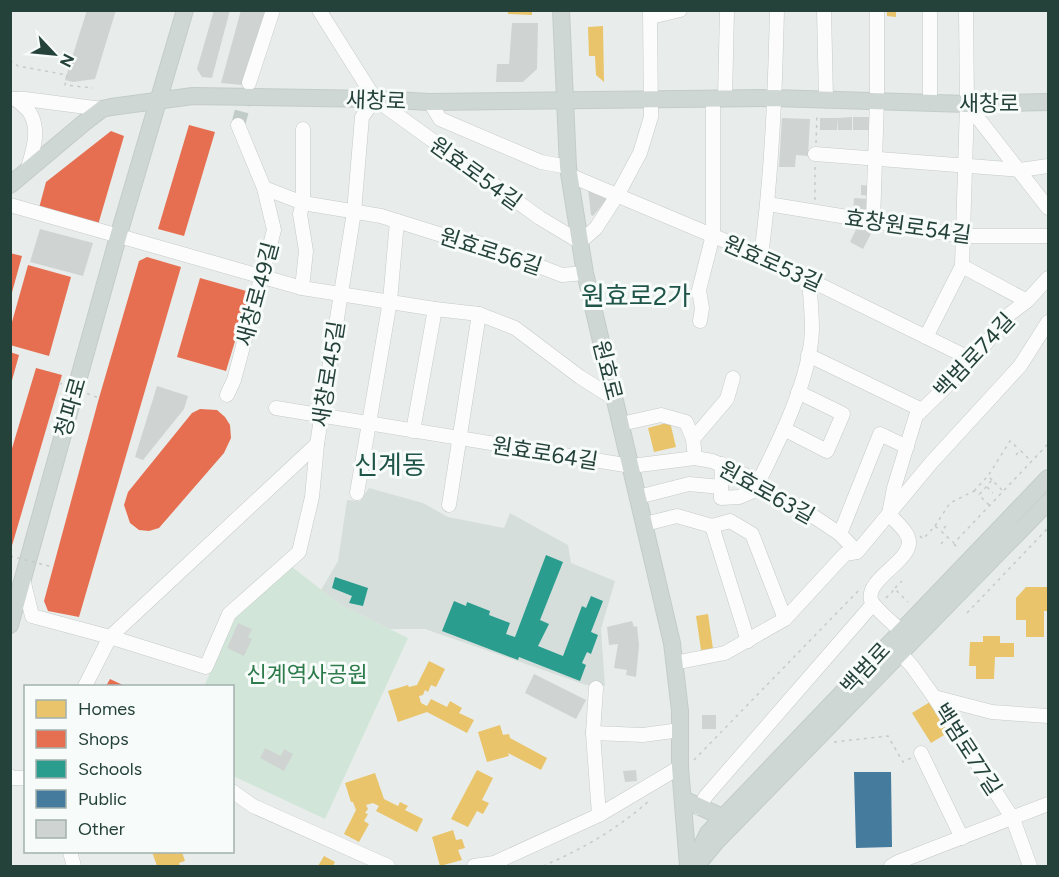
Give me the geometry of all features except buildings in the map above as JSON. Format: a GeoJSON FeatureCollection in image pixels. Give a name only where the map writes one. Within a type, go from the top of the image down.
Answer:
{"type":"FeatureCollection","features":[{"type":"Feature","properties":{"kind":"main road","name":"청파로"},"geometry":{"type":"LineString","coordinates":[[11,624],[118,237],[184,10]]}},
{"type":"Feature","properties":{"kind":"main road","name":"원효로"},"geometry":{"type":"LineString","coordinates":[[561,10],[568,171],[585,273],[672,643],[680,730],[686,764],[683,799],[692,867]]}},
{"type":"Feature","properties":{"kind":"main road","name":"새창로"},"geometry":{"type":"LineString","coordinates":[[102,109],[193,96],[430,102],[719,98],[877,100],[967,104],[1048,102]]}},
{"type":"Feature","properties":{"kind":"main road"},"geometry":{"type":"LineString","coordinates":[[10,185],[102,109]]}},
{"type":"Feature","properties":{"kind":"main road","name":"백범로"},"geometry":{"type":"LineString","coordinates":[[730,815],[885,648],[900,630],[911,609],[1048,478]]}},
{"type":"Feature","properties":{"kind":"main road","name":"백범로"},"geometry":{"type":"LineString","coordinates":[[692,867],[708,833],[901,654],[1048,502]]}},
{"type":"Feature","properties":{"kind":"main road"},"geometry":{"type":"LineString","coordinates":[[901,654],[911,609]]}},
{"type":"Feature","properties":{"kind":"main road"},"geometry":{"type":"LineString","coordinates":[[683,799],[699,808],[730,815]]}},
{"type":"Feature","properties":{"kind":"street"},"geometry":{"type":"LineString","coordinates":[[249,83],[273,10]]}},
{"type":"Feature","properties":{"kind":"street"},"geometry":{"type":"LineString","coordinates":[[319,10],[375,99]]}},
{"type":"Feature","properties":{"kind":"street"},"geometry":{"type":"LineString","coordinates":[[580,242],[596,228],[640,153],[651,117],[651,14],[680,10]]}},
{"type":"Feature","properties":{"kind":"street"},"geometry":{"type":"LineString","coordinates":[[699,321],[702,308],[699,290],[713,235],[719,98],[727,10]]}},
{"type":"Feature","properties":{"kind":"street"},"geometry":{"type":"LineString","coordinates":[[761,256],[768,204],[777,10]]}},
{"type":"Feature","properties":{"kind":"street"},"geometry":{"type":"LineString","coordinates":[[824,10],[826,99]]}},
{"type":"Feature","properties":{"kind":"street"},"geometry":{"type":"LineString","coordinates":[[873,222],[877,10]]}},
{"type":"Feature","properties":{"kind":"street","name":"새창로"},"geometry":{"type":"LineString","coordinates":[[930,10],[930,102]]}},
{"type":"Feature","properties":{"kind":"street"},"geometry":{"type":"LineString","coordinates":[[926,337],[962,266],[967,104],[966,10]]}},
{"type":"Feature","properties":{"kind":"street"},"geometry":{"type":"LineString","coordinates":[[13,99],[30,113],[35,130],[35,142],[27,171]]}},
{"type":"Feature","properties":{"kind":"street","name":"새창로"},"geometry":{"type":"LineString","coordinates":[[13,99],[102,109]]}},
{"type":"Feature","properties":{"kind":"street","name":"새창로45길"},"geometry":{"type":"LineString","coordinates":[[110,637],[317,444],[354,212],[362,117],[375,99]]}},
{"type":"Feature","properties":{"kind":"street","name":"원효로54길"},"geometry":{"type":"LineString","coordinates":[[375,99],[540,218],[580,242]]}},
{"type":"Feature","properties":{"kind":"street","name":"원효로53길"},"geometry":{"type":"LineString","coordinates":[[430,102],[440,118],[541,162],[568,171],[761,256],[973,360]]}},
{"type":"Feature","properties":{"kind":"street"},"geometry":{"type":"LineString","coordinates":[[967,104],[1048,208]]}},
{"type":"Feature","properties":{"kind":"street","name":"새창로49길"},"geometry":{"type":"LineString","coordinates":[[227,395],[234,380],[274,230],[264,188],[238,125]]}},
{"type":"Feature","properties":{"kind":"street"},"geometry":{"type":"LineString","coordinates":[[302,288],[306,251],[300,214],[303,203],[303,129]]}},
{"type":"Feature","properties":{"kind":"street"},"geometry":{"type":"LineString","coordinates":[[815,153],[965,167],[1020,170],[1048,166]]}},
{"type":"Feature","properties":{"kind":"street","name":"원효로56길"},"geometry":{"type":"LineString","coordinates":[[264,188],[303,203],[381,216],[445,236],[476,242],[562,275],[585,273]]}},
{"type":"Feature","properties":{"kind":"street","name":"효창원로54길"},"geometry":{"type":"LineString","coordinates":[[768,204],[963,237],[1048,236]]}},
{"type":"Feature","properties":{"kind":"street"},"geometry":{"type":"LineString","coordinates":[[11,205],[302,288],[479,314],[515,328],[580,377],[615,399]]}},
{"type":"Feature","properties":{"kind":"street"},"geometry":{"type":"LineString","coordinates":[[357,493],[390,301],[397,221]]}},
{"type":"Feature","properties":{"kind":"street","name":"백범로74길"},"geometry":{"type":"LineString","coordinates":[[962,266],[1026,301]]}},
{"type":"Feature","properties":{"kind":"street"},"geometry":{"type":"LineString","coordinates":[[722,464],[721,498],[739,497],[761,484],[798,392],[808,355],[812,330],[809,278]]}},
{"type":"Feature","properties":{"kind":"street","name":"백범로74길"},"geometry":{"type":"LineString","coordinates":[[889,514],[894,488],[916,416],[973,360],[1007,316],[1026,301],[1048,278]]}},
{"type":"Feature","properties":{"kind":"street"},"geometry":{"type":"LineString","coordinates":[[413,431],[435,309]]}},
{"type":"Feature","properties":{"kind":"street"},"geometry":{"type":"LineString","coordinates":[[459,439],[479,314]]}},
{"type":"Feature","properties":{"kind":"street"},"geometry":{"type":"LineString","coordinates":[[674,663],[725,653],[785,619],[844,554],[857,552],[931,463],[1020,366],[1048,322]]}},
{"type":"Feature","properties":{"kind":"street","name":"백범로74길"},"geometry":{"type":"LineString","coordinates":[[808,355],[922,410]]}},
{"type":"Feature","properties":{"kind":"street"},"geometry":{"type":"LineString","coordinates":[[693,439],[726,399],[733,378]]}},
{"type":"Feature","properties":{"kind":"street"},"geometry":{"type":"LineString","coordinates":[[784,429],[827,451],[843,414],[798,392]]}},
{"type":"Feature","properties":{"kind":"street","name":"원효로64길"},"geometry":{"type":"LineString","coordinates":[[276,408],[631,466]]}},
{"type":"Feature","properties":{"kind":"street"},"geometry":{"type":"LineString","coordinates":[[621,424],[661,415],[686,422],[693,439],[695,458]]}},
{"type":"Feature","properties":{"kind":"street"},"geometry":{"type":"LineString","coordinates":[[840,534],[880,434],[907,447]]}},
{"type":"Feature","properties":{"kind":"street","name":"원효로64길"},"geometry":{"type":"LineString","coordinates":[[449,505],[459,439]]}},
{"type":"Feature","properties":{"kind":"street","name":"청파로"},"geometry":{"type":"LineString","coordinates":[[23,577],[32,616],[206,667],[229,614],[299,552],[312,497],[317,444]]}},
{"type":"Feature","properties":{"kind":"street","name":"원효로63길"},"geometry":{"type":"LineString","coordinates":[[631,466],[695,458],[722,464],[761,484],[771,495],[816,518],[840,534],[857,552]]}},
{"type":"Feature","properties":{"kind":"street"},"geometry":{"type":"LineString","coordinates":[[638,497],[689,484],[720,487]]}},
{"type":"Feature","properties":{"kind":"street"},"geometry":{"type":"LineString","coordinates":[[889,514],[907,534],[909,543],[904,554],[875,584],[871,593],[900,630]]}},
{"type":"Feature","properties":{"kind":"street"},"geometry":{"type":"LineString","coordinates":[[645,524],[677,516],[712,526],[730,520],[752,534],[785,619]]}},
{"type":"Feature","properties":{"kind":"street"},"geometry":{"type":"LineString","coordinates":[[712,526],[748,641]]}},
{"type":"Feature","properties":{"kind":"street"},"geometry":{"type":"LineString","coordinates":[[10,592],[23,577]]}},
{"type":"Feature","properties":{"kind":"street"},"geometry":{"type":"LineString","coordinates":[[699,808],[706,796],[877,603]]}},
{"type":"Feature","properties":{"kind":"street"},"geometry":{"type":"LineString","coordinates":[[86,685],[110,637]]}},
{"type":"Feature","properties":{"kind":"street"},"geometry":{"type":"LineString","coordinates":[[885,648],[891,648],[901,654]]}},
{"type":"Feature","properties":{"kind":"street","name":"백범로77길"},"geometry":{"type":"LineString","coordinates":[[901,654],[934,697],[1013,819],[1030,867]]}},
{"type":"Feature","properties":{"kind":"street"},"geometry":{"type":"LineString","coordinates":[[596,688],[593,733],[599,815]]}},
{"type":"Feature","properties":{"kind":"street"},"geometry":{"type":"LineString","coordinates":[[934,697],[992,712],[1048,716]]}},
{"type":"Feature","properties":{"kind":"street"},"geometry":{"type":"LineString","coordinates":[[593,733],[643,735],[680,730]]}},
{"type":"Feature","properties":{"kind":"street"},"geometry":{"type":"LineString","coordinates":[[921,753],[962,838]]}},
{"type":"Feature","properties":{"kind":"street"},"geometry":{"type":"LineString","coordinates":[[474,867],[494,863],[599,815],[686,764]]}},
{"type":"Feature","properties":{"kind":"street"},"geometry":{"type":"LineString","coordinates":[[234,792],[253,806],[388,867]]}},
{"type":"Feature","properties":{"kind":"street"},"geometry":{"type":"LineString","coordinates":[[891,867],[1048,804]]}},
{"type":"Feature","properties":{"kind":"path"},"geometry":{"type":"LineString","coordinates":[[10,60],[18,66],[67,75],[65,85],[93,88]]}},
{"type":"Feature","properties":{"kind":"path"},"geometry":{"type":"LineString","coordinates":[[59,383],[99,398]]}},
{"type":"Feature","properties":{"kind":"path"},"geometry":{"type":"LineString","coordinates":[[917,534],[923,539],[935,526],[950,503],[974,491],[988,476],[1010,441],[1032,462]]}},
{"type":"Feature","properties":{"kind":"path"},"geometry":{"type":"LineString","coordinates":[[954,543],[1048,444]]}},
{"type":"Feature","properties":{"kind":"path"},"geometry":{"type":"LineString","coordinates":[[1016,455],[1020,450]]}},
{"type":"Feature","properties":{"kind":"path"},"geometry":{"type":"LineString","coordinates":[[988,476],[1004,491]]}},
{"type":"Feature","properties":{"kind":"path"},"geometry":{"type":"LineString","coordinates":[[979,495],[992,480]]}},
{"type":"Feature","properties":{"kind":"path"},"geometry":{"type":"LineString","coordinates":[[986,487],[993,493]]}},
{"type":"Feature","properties":{"kind":"path"},"geometry":{"type":"LineString","coordinates":[[974,491],[989,505]]}},
{"type":"Feature","properties":{"kind":"path"},"geometry":{"type":"LineString","coordinates":[[935,526],[960,549]]}},
{"type":"Feature","properties":{"kind":"path"},"geometry":{"type":"LineString","coordinates":[[941,531],[946,526]]}},
{"type":"Feature","properties":{"kind":"path"},"geometry":{"type":"LineString","coordinates":[[967,614],[1048,528]]}},
{"type":"Feature","properties":{"kind":"path"},"geometry":{"type":"LineString","coordinates":[[941,544],[947,537]]}},
{"type":"Feature","properties":{"kind":"path"},"geometry":{"type":"LineString","coordinates":[[10,556],[53,567]]}},
{"type":"Feature","properties":{"kind":"path"},"geometry":{"type":"LineString","coordinates":[[877,603],[902,581]]}},
{"type":"Feature","properties":{"kind":"path"},"geometry":{"type":"LineString","coordinates":[[686,764],[867,582],[875,584]]}},
{"type":"Feature","properties":{"kind":"path"},"geometry":{"type":"LineString","coordinates":[[895,589],[911,609]]}},
{"type":"Feature","properties":{"kind":"path"},"geometry":{"type":"LineString","coordinates":[[828,743],[888,736],[903,762],[921,753]]}},
{"type":"Feature","properties":{"kind":"path"},"geometry":{"type":"LineString","coordinates":[[543,867],[567,856],[617,826],[650,800],[665,776]]}},
{"type":"Feature","properties":{"kind":"shaded area"},"geometry":{"type":"Polygon","coordinates":[[[369,488],[423,503],[448,517],[504,528],[510,513],[568,545],[571,563],[615,581],[601,629],[605,686],[586,685],[425,629],[389,629],[341,605],[321,590],[338,561],[347,500],[360,501],[369,488]]]}},
{"type":"Feature","properties":{"kind":"green space","name":"신계역사공원"},"geometry":{"type":"Polygon","coordinates":[[[292,567],[341,605],[408,638],[325,819],[234,776],[234,685],[204,685],[237,615],[292,567]]]}},
{"type":"Feature","properties":{"kind":"tunnel"},"geometry":{"type":"LineString","coordinates":[[238,125],[248,88]]}},
{"type":"Feature","properties":{"kind":"district","name":"원효로2가"},"geometry":{"type":"Point","coordinates":[636,296]}},
{"type":"Feature","properties":{"kind":"district","name":"신계동"},"geometry":{"type":"Point","coordinates":[390,465]}}]}
